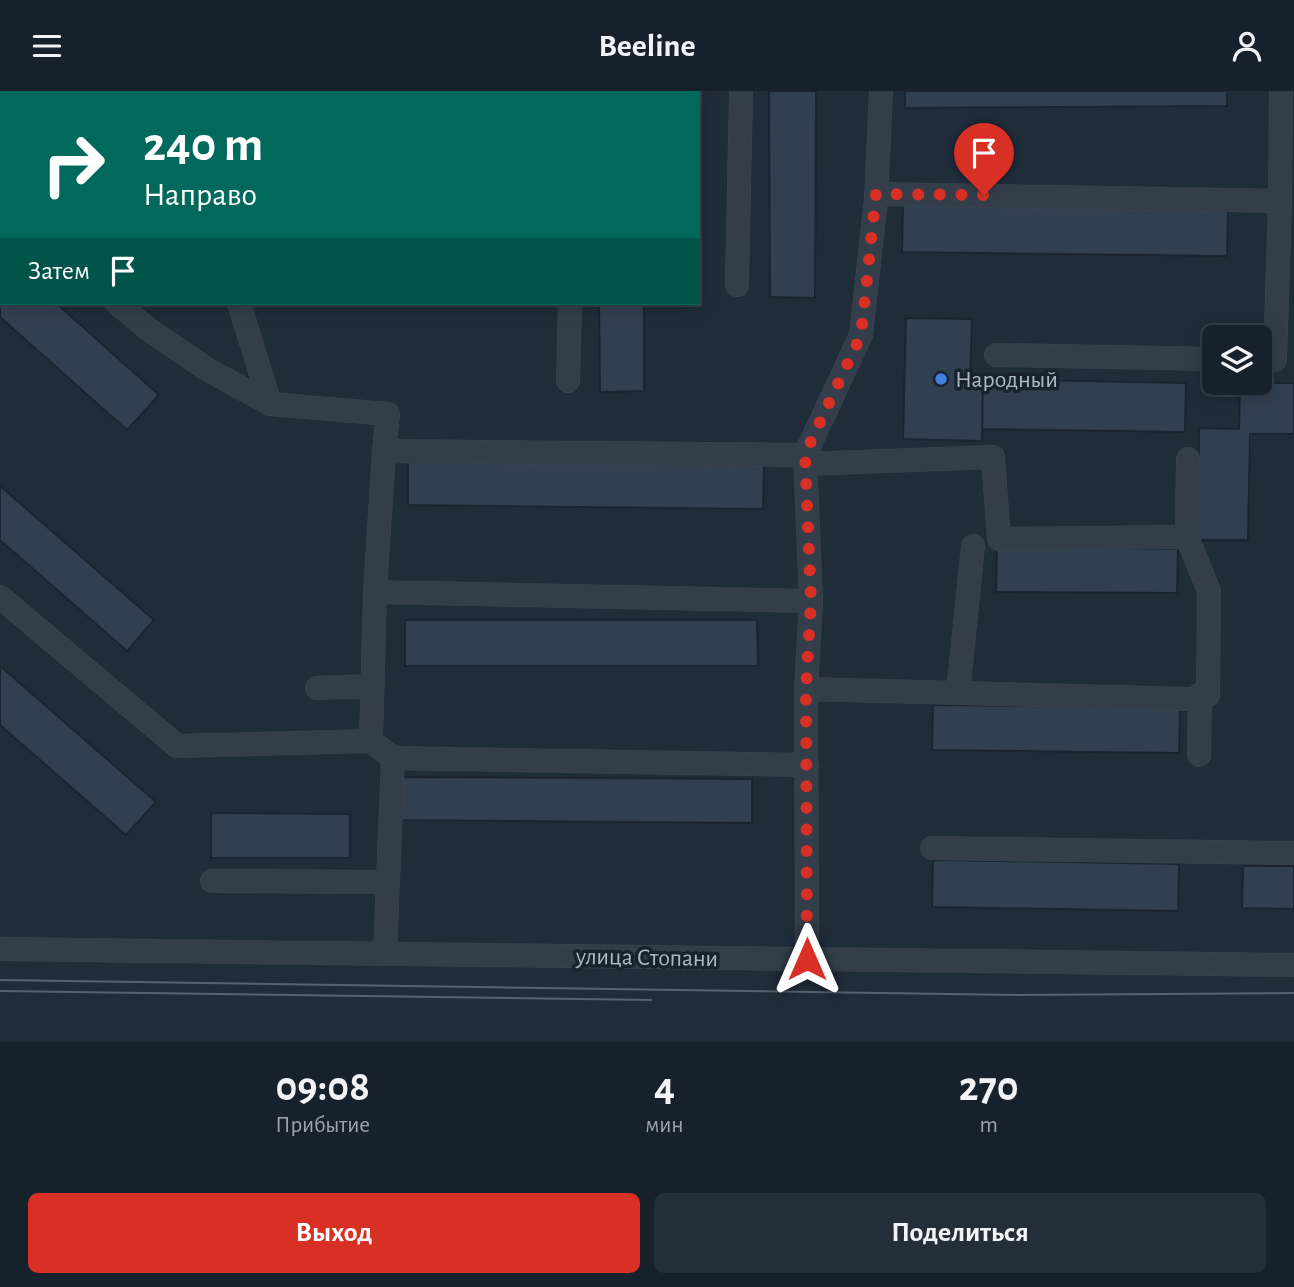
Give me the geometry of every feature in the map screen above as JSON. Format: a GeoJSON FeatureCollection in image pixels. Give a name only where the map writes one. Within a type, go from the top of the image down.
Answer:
{"type":"FeatureCollection","features":[{"type":"Feature","properties":{"kind":"street"},"geometry":{"type":"LineString","coordinates":[[737,285],[741,91]]}},
{"type":"Feature","properties":{"kind":"street"},"geometry":{"type":"LineString","coordinates":[[807,959],[806,689],[811,601],[805,459],[861,335],[876,194],[881,91]]}},
{"type":"Feature","properties":{"kind":"street"},"geometry":{"type":"LineString","coordinates":[[1272,342],[1286,280],[1280,201],[1287,141],[1280,91]]}},
{"type":"Feature","properties":{"kind":"street"},"geometry":{"type":"LineString","coordinates":[[1270,325],[1280,91]]}},
{"type":"Feature","properties":{"kind":"street"},"geometry":{"type":"LineString","coordinates":[[876,194],[1280,201]]}},
{"type":"Feature","properties":{"kind":"street"},"geometry":{"type":"LineString","coordinates":[[119,305],[148,329],[205,368],[270,404],[388,414],[375,592],[371,741]]}},
{"type":"Feature","properties":{"kind":"street"},"geometry":{"type":"LineString","coordinates":[[241,305],[270,404]]}},
{"type":"Feature","properties":{"kind":"street"},"geometry":{"type":"LineString","coordinates":[[568,381],[570,305]]}},
{"type":"Feature","properties":{"kind":"street"},"geometry":{"type":"LineString","coordinates":[[996,355],[1202,359]]}},
{"type":"Feature","properties":{"kind":"street"},"geometry":{"type":"LineString","coordinates":[[384,451],[805,459],[993,457],[999,539],[1187,537]]}},
{"type":"Feature","properties":{"kind":"street"},"geometry":{"type":"LineString","coordinates":[[1188,459],[1187,537],[1209,591],[1208,695],[1200,694],[1199,755]]}},
{"type":"Feature","properties":{"kind":"street"},"geometry":{"type":"LineString","coordinates":[[958,693],[973,546]]}},
{"type":"Feature","properties":{"kind":"street"},"geometry":{"type":"LineString","coordinates":[[375,592],[811,601]]}},
{"type":"Feature","properties":{"kind":"street"},"geometry":{"type":"LineString","coordinates":[[0,597],[177,746],[371,741],[393,758],[807,765]]}},
{"type":"Feature","properties":{"kind":"street"},"geometry":{"type":"LineString","coordinates":[[317,688],[373,686]]}},
{"type":"Feature","properties":{"kind":"street"},"geometry":{"type":"LineString","coordinates":[[806,689],[1188,699]]}},
{"type":"Feature","properties":{"kind":"street"},"geometry":{"type":"LineString","coordinates":[[385,953],[393,758]]}},
{"type":"Feature","properties":{"kind":"street"},"geometry":{"type":"LineString","coordinates":[[932,848],[1294,853]]}},
{"type":"Feature","properties":{"kind":"street"},"geometry":{"type":"LineString","coordinates":[[212,881],[388,882]]}},
{"type":"Feature","properties":{"kind":"street","name":"улица Стопани"},"geometry":{"type":"LineString","coordinates":[[0,949],[1294,965]]}},
{"type":"Feature","properties":{"kind":"building"},"geometry":{"type":"Polygon","coordinates":[[[769,91],[816,91],[815,298],[770,297],[769,91]]]}},
{"type":"Feature","properties":{"kind":"building"},"geometry":{"type":"Polygon","coordinates":[[[905,91],[1227,91],[1227,106],[905,108],[905,91]]]}},
{"type":"Feature","properties":{"kind":"building"},"geometry":{"type":"Polygon","coordinates":[[[903,204],[1228,207],[1227,256],[902,252],[903,204]]]}},
{"type":"Feature","properties":{"kind":"building"},"geometry":{"type":"Polygon","coordinates":[[[0,305],[58,305],[159,395],[127,430],[0,317],[0,305]]]}},
{"type":"Feature","properties":{"kind":"building"},"geometry":{"type":"Polygon","coordinates":[[[599,305],[644,305],[644,391],[600,392],[599,305]]]}},
{"type":"Feature","properties":{"kind":"building","name":"Народный"},"geometry":{"type":"Polygon","coordinates":[[[906,318],[972,319],[970,379],[983,379],[982,441],[903,439],[906,318]]]}},
{"type":"Feature","properties":{"kind":"building"},"geometry":{"type":"Polygon","coordinates":[[[983,379],[1186,383],[1185,432],[982,429],[983,379]]]}},
{"type":"Feature","properties":{"kind":"building"},"geometry":{"type":"Polygon","coordinates":[[[1272,383],[1294,383],[1294,434],[1250,434],[1248,540],[1198,540],[1199,428],[1239,429],[1240,395],[1272,395],[1272,383]]]}},
{"type":"Feature","properties":{"kind":"building"},"geometry":{"type":"Polygon","coordinates":[[[408,462],[764,465],[763,509],[408,505],[408,462]]]}},
{"type":"Feature","properties":{"kind":"building"},"geometry":{"type":"Polygon","coordinates":[[[0,486],[154,620],[127,651],[0,540],[0,486]]]}},
{"type":"Feature","properties":{"kind":"building"},"geometry":{"type":"Polygon","coordinates":[[[997,548],[1178,549],[1177,593],[996,592],[997,548]]]}},
{"type":"Feature","properties":{"kind":"building"},"geometry":{"type":"Polygon","coordinates":[[[405,620],[757,620],[758,666],[405,666],[405,620]]]}},
{"type":"Feature","properties":{"kind":"building"},"geometry":{"type":"Polygon","coordinates":[[[0,666],[156,802],[126,835],[0,725],[0,666]]]}},
{"type":"Feature","properties":{"kind":"building"},"geometry":{"type":"Polygon","coordinates":[[[933,705],[1180,708],[1179,753],[932,750],[933,705]]]}},
{"type":"Feature","properties":{"kind":"building"},"geometry":{"type":"Polygon","coordinates":[[[401,777],[752,779],[752,823],[401,820],[401,777]]]}},
{"type":"Feature","properties":{"kind":"building"},"geometry":{"type":"Polygon","coordinates":[[[211,813],[350,814],[350,858],[211,858],[211,813]]]}},
{"type":"Feature","properties":{"kind":"building"},"geometry":{"type":"Polygon","coordinates":[[[933,860],[1179,864],[1178,911],[932,907],[933,860]]]}},
{"type":"Feature","properties":{"kind":"building"},"geometry":{"type":"Polygon","coordinates":[[[1243,866],[1294,866],[1294,909],[1242,908],[1243,866]]]}},
{"type":"Feature","properties":{"kind":"tram line"},"geometry":{"type":"LineString","coordinates":[[0,980],[1017,995],[1294,993]]}},
{"type":"Feature","properties":{"kind":"tram line"},"geometry":{"type":"LineString","coordinates":[[0,991],[651,1000]]}},
{"type":"Feature","properties":{"kind":"place","name":"Народный"},"geometry":{"type":"Point","coordinates":[941,379]}},
{"type":"Feature","properties":{"kind":"route"},"geometry":{"type":"LineString","coordinates":[[807,959],[806,689],[811,601],[805,454],[861,335],[876,194],[984,195]]}}]}
